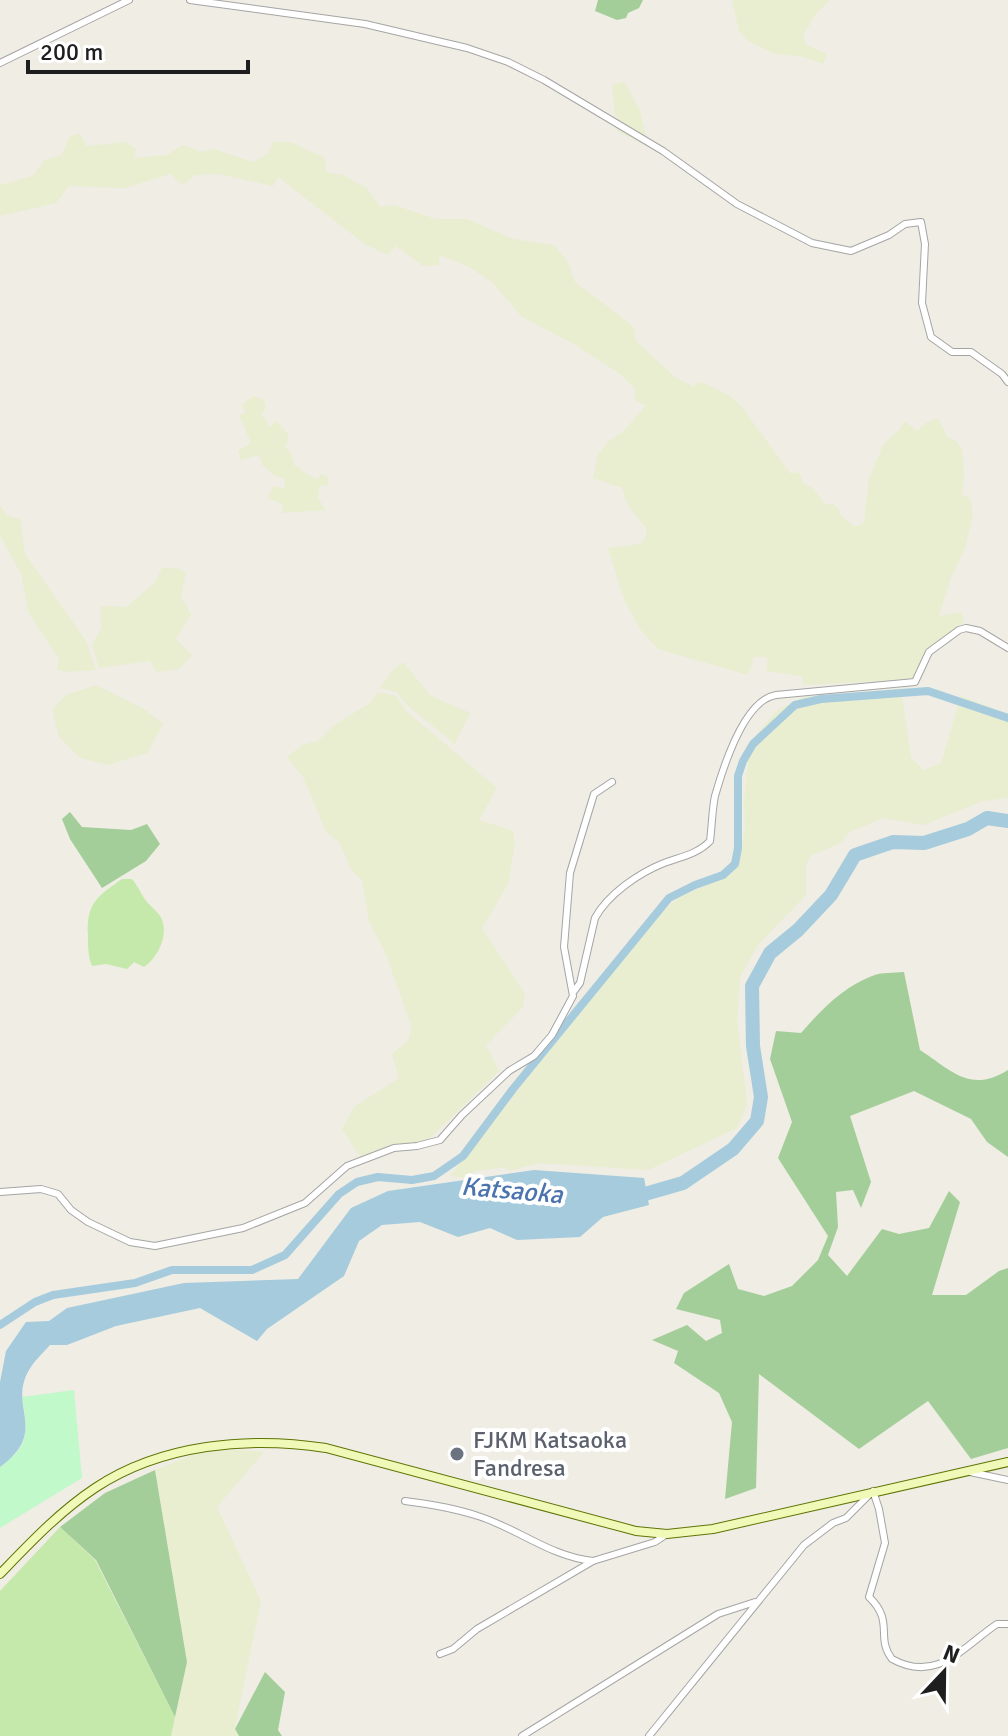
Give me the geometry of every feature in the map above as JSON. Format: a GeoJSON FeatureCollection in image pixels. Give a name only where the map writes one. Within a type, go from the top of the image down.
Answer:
{"type":"FeatureCollection","features":[{"type":"Feature","properties":{"kind":"main road"},"geometry":{"type":"LineString","coordinates":[[0,1574],[42,1531],[97,1487],[124,1472],[171,1455],[220,1445],[257,1442],[326,1448],[636,1531],[667,1534],[728,1526],[1008,1462]]}},
{"type":"Feature","properties":{"kind":"street"},"geometry":{"type":"LineString","coordinates":[[0,63],[129,0]]}},
{"type":"Feature","properties":{"kind":"street"},"geometry":{"type":"LineString","coordinates":[[190,0],[365,24],[467,48],[508,62],[663,151],[737,204],[812,243],[851,251],[889,235],[905,224],[921,222],[925,244],[922,303],[931,337],[952,352],[971,352],[1002,374],[1008,382]]}},
{"type":"Feature","properties":{"kind":"street"},"geometry":{"type":"LineString","coordinates":[[0,1192],[41,1189],[58,1194],[71,1210],[130,1242],[155,1246],[243,1228],[305,1203],[347,1166],[394,1148],[440,1140],[462,1115],[509,1071],[534,1056],[552,1035],[580,983],[595,918],[619,890],[662,864],[700,849],[710,841],[715,797],[737,734],[745,718],[760,702],[768,696],[915,682],[929,652],[954,632],[966,628],[980,631],[1008,648]]}},
{"type":"Feature","properties":{"kind":"street"},"geometry":{"type":"LineString","coordinates":[[574,991],[564,947],[570,873],[594,794],[612,782]]}},
{"type":"Feature","properties":{"kind":"street"},"geometry":{"type":"LineString","coordinates":[[967,1471],[1008,1480]]}},
{"type":"Feature","properties":{"kind":"street"},"geometry":{"type":"LineString","coordinates":[[649,1736],[804,1545],[833,1523],[846,1518],[873,1491],[885,1543],[869,1597],[884,1614],[886,1648],[892,1659],[926,1667],[944,1663],[962,1653],[997,1624],[1008,1624]]}},
{"type":"Feature","properties":{"kind":"street"},"geometry":{"type":"LineString","coordinates":[[405,1501],[479,1516],[565,1555],[593,1561]]}},
{"type":"Feature","properties":{"kind":"street"},"geometry":{"type":"LineString","coordinates":[[440,1654],[453,1649],[477,1629],[593,1561],[655,1542],[667,1534]]}},
{"type":"Feature","properties":{"kind":"street"},"geometry":{"type":"LineString","coordinates":[[522,1736],[718,1614],[755,1602]]}},
{"type":"Feature","properties":{"kind":"green space"},"geometry":{"type":"Polygon","coordinates":[[[598,0],[643,0],[639,8],[628,13],[626,18],[617,20],[595,11],[598,0]]]}},
{"type":"Feature","properties":{"kind":"green space"},"geometry":{"type":"Polygon","coordinates":[[[732,0],[830,0],[816,14],[803,35],[805,44],[827,54],[823,64],[800,56],[775,54],[748,41],[739,31],[732,0]]]}},
{"type":"Feature","properties":{"kind":"green space"},"geometry":{"type":"Polygon","coordinates":[[[624,82],[639,108],[649,147],[617,131],[612,85],[624,82]]]}},
{"type":"Feature","properties":{"kind":"green space"},"geometry":{"type":"Polygon","coordinates":[[[80,133],[86,146],[125,142],[136,149],[134,158],[167,155],[183,145],[202,152],[214,149],[253,162],[268,154],[273,142],[291,142],[325,158],[326,172],[343,175],[367,188],[380,207],[394,205],[436,219],[467,219],[513,239],[554,245],[568,262],[575,282],[634,328],[636,341],[653,357],[675,377],[694,387],[698,382],[730,396],[791,474],[798,472],[803,483],[814,489],[825,505],[833,504],[841,516],[854,526],[864,522],[869,479],[883,445],[905,421],[917,431],[938,418],[948,438],[955,440],[962,449],[962,494],[970,498],[973,515],[965,548],[951,577],[939,616],[961,612],[964,622],[927,649],[916,676],[905,680],[804,685],[802,676],[766,671],[768,659],[764,657],[754,657],[748,675],[658,649],[640,629],[624,599],[608,548],[640,544],[647,529],[628,506],[622,488],[593,478],[598,454],[624,431],[646,405],[636,401],[634,387],[619,373],[572,343],[522,317],[493,283],[469,267],[439,255],[439,265],[423,266],[396,246],[388,255],[366,245],[278,177],[273,186],[217,174],[196,175],[182,185],[170,174],[126,188],[69,186],[56,203],[0,216],[0,185],[32,176],[45,160],[62,155],[69,137],[80,133]]]}},
{"type":"Feature","properties":{"kind":"green space"},"geometry":{"type":"Polygon","coordinates":[[[253,396],[263,399],[266,405],[262,415],[270,427],[277,421],[289,436],[285,448],[290,451],[294,465],[318,479],[321,474],[328,477],[328,486],[320,485],[318,497],[325,510],[283,513],[282,504],[268,498],[273,486],[284,488],[285,479],[262,465],[259,455],[240,460],[238,451],[251,443],[239,415],[245,413],[242,405],[253,396]]]}},
{"type":"Feature","properties":{"kind":"green space"},"geometry":{"type":"Polygon","coordinates":[[[0,505],[6,515],[20,519],[25,554],[86,641],[96,670],[57,670],[59,659],[29,613],[21,574],[0,535],[0,505]]]}},
{"type":"Feature","properties":{"kind":"green space"},"geometry":{"type":"Polygon","coordinates":[[[162,568],[177,568],[186,572],[181,597],[191,614],[176,639],[192,655],[179,669],[157,672],[150,661],[99,668],[92,645],[101,629],[101,606],[127,607],[155,582],[162,568]]]}},
{"type":"Feature","properties":{"kind":"green space"},"geometry":{"type":"Polygon","coordinates":[[[403,662],[431,696],[470,713],[455,744],[407,705],[397,692],[380,688],[403,662]]]}},
{"type":"Feature","properties":{"kind":"green space"},"geometry":{"type":"Polygon","coordinates":[[[96,685],[144,709],[163,724],[147,753],[108,765],[80,758],[59,737],[52,709],[66,695],[96,685]]]}},
{"type":"Feature","properties":{"kind":"green space"},"geometry":{"type":"Polygon","coordinates":[[[901,689],[911,758],[924,770],[941,763],[961,696],[1008,718],[1008,798],[983,801],[924,825],[883,818],[850,832],[840,843],[810,856],[806,865],[806,895],[758,945],[740,977],[737,1020],[747,1104],[737,1128],[648,1170],[540,1163],[509,1171],[505,1167],[476,1171],[465,1178],[450,1176],[652,921],[679,897],[732,874],[740,859],[745,828],[744,802],[750,742],[777,710],[804,697],[901,689]]]}},
{"type":"Feature","properties":{"kind":"green space"},"geometry":{"type":"Polygon","coordinates":[[[378,692],[396,696],[405,710],[497,788],[479,820],[513,831],[515,843],[508,884],[482,928],[525,994],[523,1007],[486,1045],[499,1071],[425,1143],[362,1159],[342,1129],[354,1107],[399,1078],[392,1054],[408,1041],[412,1028],[385,952],[369,921],[362,880],[352,871],[339,842],[326,832],[303,777],[287,757],[302,745],[318,741],[333,726],[370,703],[378,692]]]}},
{"type":"Feature","properties":{"kind":"green space"},"geometry":{"type":"Polygon","coordinates":[[[70,812],[82,827],[131,830],[147,824],[160,844],[146,861],[102,888],[70,839],[62,819],[70,812]]]}},
{"type":"Feature","properties":{"kind":"green space"},"geometry":{"type":"Polygon","coordinates":[[[122,879],[132,879],[160,916],[164,929],[161,944],[144,967],[134,962],[127,969],[106,964],[92,966],[88,939],[89,915],[95,901],[122,879]]]}},
{"type":"Feature","properties":{"kind":"green space"},"geometry":{"type":"Polygon","coordinates":[[[904,972],[920,1050],[951,1071],[972,1079],[995,1077],[1008,1070],[1008,1157],[987,1142],[971,1119],[914,1091],[850,1116],[871,1182],[861,1208],[853,1190],[836,1192],[838,1227],[828,1255],[847,1276],[882,1229],[899,1234],[929,1228],[949,1191],[960,1202],[932,1295],[966,1295],[1008,1268],[1008,1448],[971,1459],[928,1401],[859,1449],[759,1374],[756,1488],[725,1499],[732,1422],[719,1393],[674,1363],[678,1351],[652,1340],[687,1325],[706,1341],[722,1333],[720,1320],[676,1309],[684,1293],[729,1264],[738,1289],[764,1296],[792,1286],[818,1260],[828,1236],[778,1158],[792,1122],[770,1059],[776,1031],[801,1033],[824,1008],[861,981],[883,973],[904,972]]]}},
{"type":"Feature","properties":{"kind":"green space"},"geometry":{"type":"Polygon","coordinates":[[[74,1390],[82,1478],[0,1528],[0,1467],[22,1444],[26,1429],[22,1397],[74,1390]]]}},
{"type":"Feature","properties":{"kind":"green space"},"geometry":{"type":"Polygon","coordinates":[[[225,1449],[264,1452],[217,1507],[261,1601],[235,1728],[239,1736],[171,1736],[187,1662],[155,1470],[195,1454],[225,1449]]]}},
{"type":"Feature","properties":{"kind":"green space"},"geometry":{"type":"Polygon","coordinates":[[[155,1470],[187,1662],[175,1717],[96,1560],[60,1527],[105,1493],[155,1470]]]}},
{"type":"Feature","properties":{"kind":"green space"},"geometry":{"type":"Polygon","coordinates":[[[60,1527],[95,1560],[175,1717],[171,1736],[0,1736],[0,1591],[60,1527]]]}},
{"type":"Feature","properties":{"kind":"green space"},"geometry":{"type":"Polygon","coordinates":[[[265,1672],[285,1692],[278,1730],[282,1736],[239,1736],[235,1729],[265,1672]]]}},
{"type":"Feature","properties":{"kind":"water"},"geometry":{"type":"Polygon","coordinates":[[[534,1170],[644,1178],[649,1205],[603,1217],[580,1237],[517,1240],[490,1228],[458,1237],[420,1222],[382,1225],[359,1241],[344,1276],[267,1329],[257,1341],[200,1308],[116,1326],[67,1345],[50,1345],[31,1367],[23,1384],[23,1442],[0,1467],[0,1382],[6,1351],[26,1322],[49,1321],[67,1308],[184,1283],[298,1279],[351,1208],[388,1191],[534,1170]]]}},
{"type":"Feature","properties":{"kind":"waterway"},"geometry":{"type":"LineString","coordinates":[[0,1325],[35,1302],[53,1295],[135,1283],[172,1270],[252,1270],[285,1255],[339,1194],[357,1182],[378,1177],[412,1180],[434,1176],[463,1156],[513,1089],[669,898],[723,875],[735,864],[738,848],[738,776],[743,761],[753,744],[795,705],[821,699],[928,691],[1008,718]]}},
{"type":"Feature","properties":{"kind":"waterway","name":"Katsaoka"},"geometry":{"type":"LineString","coordinates":[[631,1198],[683,1183],[733,1149],[757,1121],[761,1097],[753,1046],[752,986],[770,953],[798,930],[831,895],[855,855],[893,842],[924,843],[968,829],[987,818],[1008,821]]}},
{"type":"Feature","properties":{"kind":"place","name":"FJKM Katsaoka Fandresa"},"geometry":{"type":"Point","coordinates":[457,1454]}}]}
